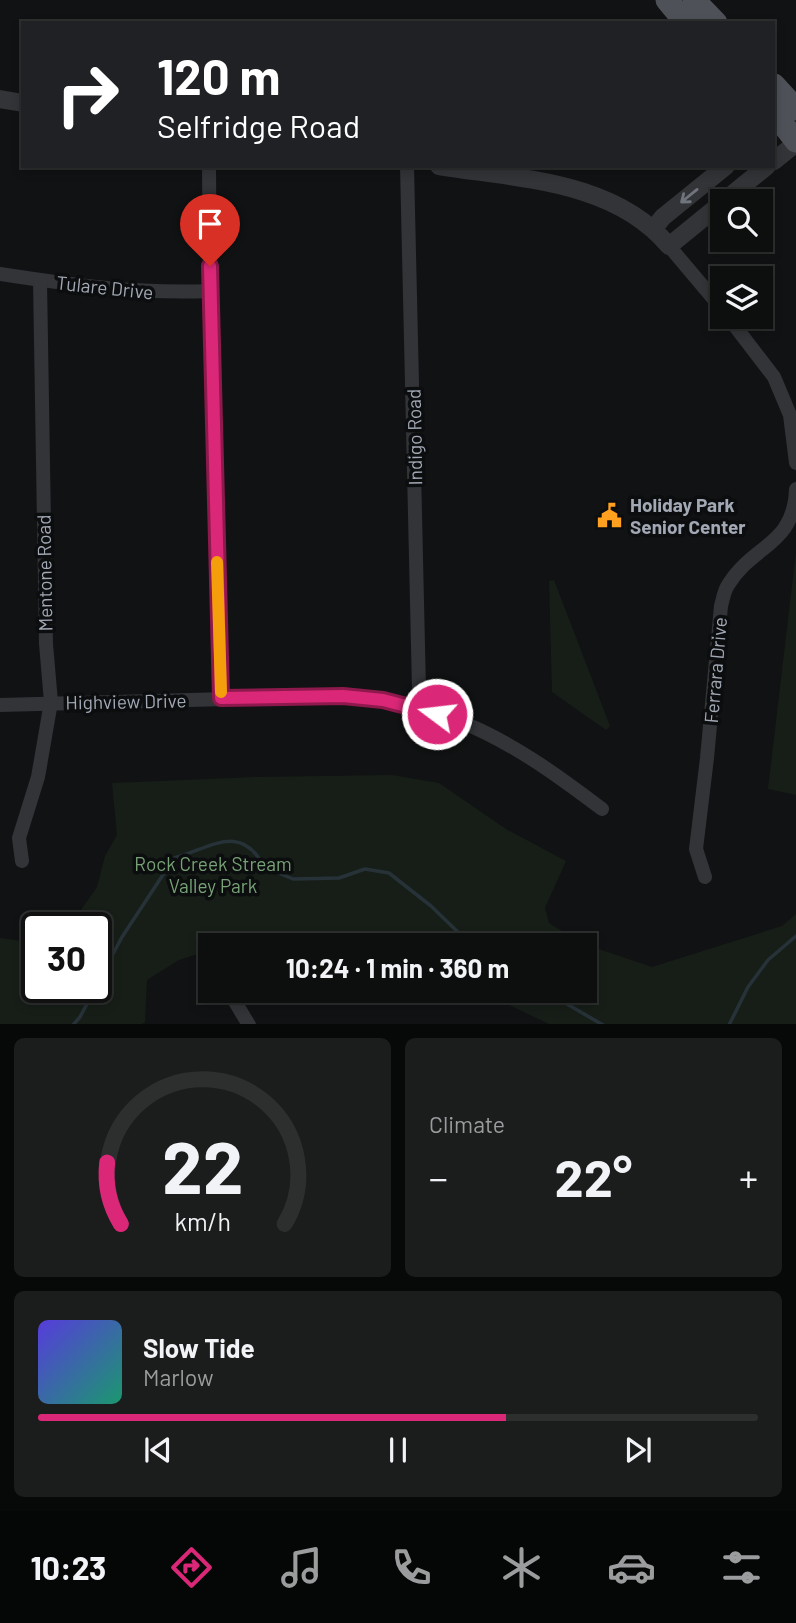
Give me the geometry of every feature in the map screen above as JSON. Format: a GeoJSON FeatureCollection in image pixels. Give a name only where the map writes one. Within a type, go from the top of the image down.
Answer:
{"type":"FeatureCollection","features":[{"type":"Feature","properties":{"kind":"main road"},"geometry":{"type":"LineString","coordinates":[[667,0],[684,21]]}},
{"type":"Feature","properties":{"kind":"main road"},"geometry":{"type":"LineString","coordinates":[[694,0],[714,21]]}},
{"type":"Feature","properties":{"kind":"main road"},"geometry":{"type":"LineString","coordinates":[[775,88],[784,119],[796,142]]}},
{"type":"Feature","properties":{"kind":"street"},"geometry":{"type":"LineString","coordinates":[[0,99],[21,103]]}},
{"type":"Feature","properties":{"kind":"street"},"geometry":{"type":"LineString","coordinates":[[775,160],[796,142]]}},
{"type":"Feature","properties":{"kind":"street"},"geometry":{"type":"LineString","coordinates":[[209,168],[221,698]]}},
{"type":"Feature","properties":{"kind":"street","name":"Indigo Road"},"geometry":{"type":"LineString","coordinates":[[407,168],[419,689],[416,708]]}},
{"type":"Feature","properties":{"kind":"street"},"geometry":{"type":"LineString","coordinates":[[451,168],[570,187],[609,201],[654,228],[710,295]]}},
{"type":"Feature","properties":{"kind":"street"},"geometry":{"type":"LineString","coordinates":[[654,228],[663,217],[724,168]]}},
{"type":"Feature","properties":{"kind":"street"},"geometry":{"type":"LineString","coordinates":[[739,189],[765,168]]}},
{"type":"Feature","properties":{"kind":"street"},"geometry":{"type":"LineString","coordinates":[[669,246],[710,213]]}},
{"type":"Feature","properties":{"kind":"street","name":"Tulare Drive"},"geometry":{"type":"LineString","coordinates":[[0,274],[160,293],[210,290]]}},
{"type":"Feature","properties":{"kind":"street","name":"Mentone Road"},"geometry":{"type":"LineString","coordinates":[[22,861],[19,838],[38,777],[51,702],[46,644],[40,280]]}},
{"type":"Feature","properties":{"kind":"street"},"geometry":{"type":"LineString","coordinates":[[737,329],[774,377],[790,415],[796,463]]}},
{"type":"Feature","properties":{"kind":"street","name":"Ferrara Drive"},"geometry":{"type":"LineString","coordinates":[[705,877],[696,849],[708,758],[721,606],[727,586],[739,571],[785,530],[793,514],[796,489]]}},
{"type":"Feature","properties":{"kind":"street","name":"Highview Drive"},"geometry":{"type":"LineString","coordinates":[[0,705],[343,696],[383,700],[458,720],[495,738],[542,764],[602,809]]}},
{"type":"Feature","properties":{"kind":"street"},"geometry":{"type":"LineString","coordinates":[[237,1003],[249,1024]]}},
{"type":"Feature","properties":{"kind":"green space"},"geometry":{"type":"Polygon","coordinates":[[[796,552],[796,795],[768,789],[796,552]]]}},
{"type":"Feature","properties":{"kind":"green space"},"geometry":{"type":"Polygon","coordinates":[[[554,580],[610,726],[606,730],[552,692],[549,581],[554,580]]]}},
{"type":"Feature","properties":{"kind":"green space","name":"Rock Creek Stream Valley Park"},"geometry":{"type":"Polygon","coordinates":[[[392,775],[439,783],[506,829],[566,861],[545,908],[549,923],[565,933],[198,933],[198,954],[179,960],[147,980],[145,1022],[142,1024],[0,1024],[0,938],[21,941],[21,1003],[112,1003],[112,912],[80,912],[97,887],[105,856],[117,835],[112,783],[392,775]]]}},
{"type":"Feature","properties":{"kind":"green space"},"geometry":{"type":"Polygon","coordinates":[[[796,914],[796,1024],[549,1024],[505,1003],[597,1003],[597,948],[652,967],[782,926],[796,914]]]}},
{"type":"Feature","properties":{"kind":"waterway"},"geometry":{"type":"LineString","coordinates":[[112,956],[174,858],[224,842],[245,845],[255,853],[264,867],[293,879],[339,878],[365,869],[389,873],[431,906],[459,933]]}},
{"type":"Feature","properties":{"kind":"waterway"},"geometry":{"type":"LineString","coordinates":[[730,1024],[748,987],[768,960],[796,936]]}},
{"type":"Feature","properties":{"kind":"waterway"},"geometry":{"type":"LineString","coordinates":[[74,1024],[87,1003]]}},
{"type":"Feature","properties":{"kind":"waterway"},"geometry":{"type":"LineString","coordinates":[[565,1003],[601,1024]]}},
{"type":"Feature","properties":{"kind":"slow traffic"},"geometry":{"type":"LineString","coordinates":[[217,562],[221,692]]}},
{"type":"Feature","properties":{"kind":"place","name":"Holiday Park Senior Center"},"geometry":{"type":"Point","coordinates":[610,515]}},
{"type":"Feature","properties":{"kind":"route"},"geometry":{"type":"LineString","coordinates":[[210,266],[221,698],[343,696],[383,700],[437,714]]}}]}
